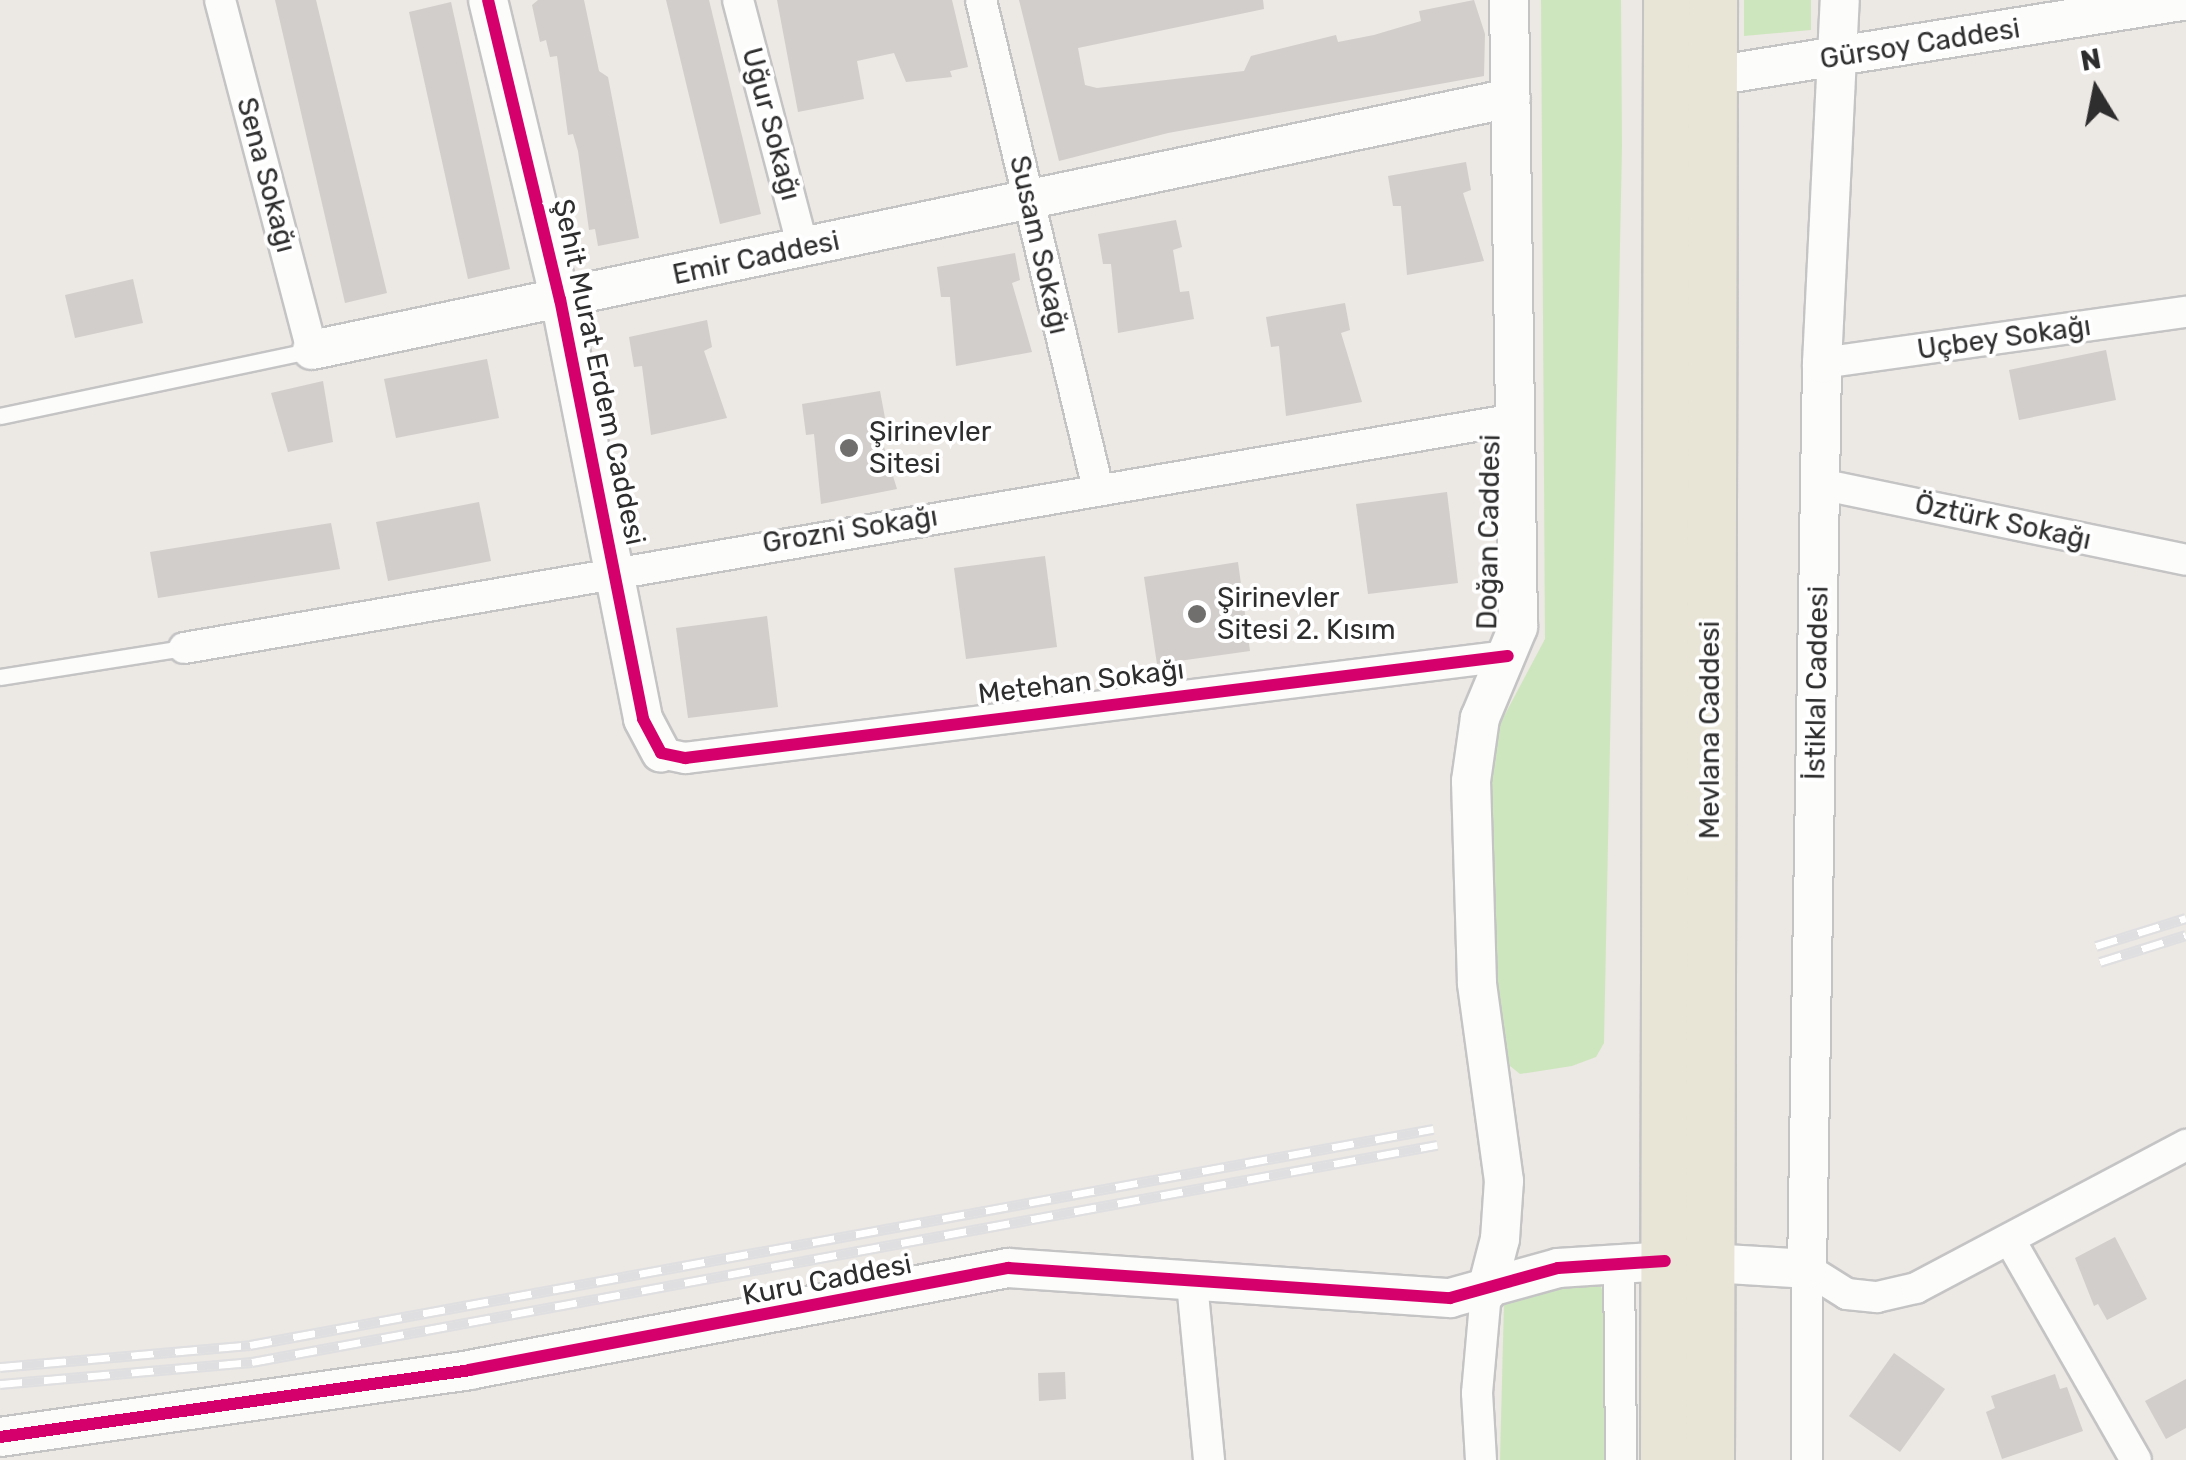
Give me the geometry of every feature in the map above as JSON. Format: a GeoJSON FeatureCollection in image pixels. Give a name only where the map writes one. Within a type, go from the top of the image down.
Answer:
{"type":"FeatureCollection","features":[{"type":"Feature","properties":{"kind":"main road","name":"Mevlana Caddesi"},"geometry":{"type":"LineString","coordinates":[[1664,1460],[1668,0]]}},
{"type":"Feature","properties":{"kind":"main road","name":"Mevlana Caddesi"},"geometry":{"type":"LineString","coordinates":[[1710,1460],[1665,1261],[1713,0]]}},
{"type":"Feature","properties":{"kind":"street","name":"Sena Sokağı"},"geometry":{"type":"LineString","coordinates":[[220,0],[312,350]]}},
{"type":"Feature","properties":{"kind":"street","name":"Şehit Murat Erdem Caddesi"},"geometry":{"type":"LineString","coordinates":[[488,0],[560,299],[642,718],[662,752]]}},
{"type":"Feature","properties":{"kind":"street","name":"Uğur Sokağı"},"geometry":{"type":"LineString","coordinates":[[738,0],[804,248]]}},
{"type":"Feature","properties":{"kind":"street","name":"Susam Sokağı"},"geometry":{"type":"LineString","coordinates":[[981,0],[1098,489]]}},
{"type":"Feature","properties":{"kind":"street","name":"Doğan Caddesi"},"geometry":{"type":"LineString","coordinates":[[1486,1293],[1500,1239],[1504,1181],[1477,983],[1472,781],[1480,718],[1518,627],[1510,0]]}},
{"type":"Feature","properties":{"kind":"street","name":"İstiklal Caddesi"},"geometry":{"type":"LineString","coordinates":[[1807,1269],[1822,363],[1840,0]]}},
{"type":"Feature","properties":{"kind":"street","name":"Gürsoy Caddesi"},"geometry":{"type":"LineString","coordinates":[[1713,76],[1838,58],[2127,5],[2186,0]]}},
{"type":"Feature","properties":{"kind":"street","name":"Emir Caddesi"},"geometry":{"type":"LineString","coordinates":[[312,350],[1511,98]]}},
{"type":"Feature","properties":{"kind":"street","name":"Uçbey Sokağı"},"geometry":{"type":"LineString","coordinates":[[1822,363],[2186,312]]}},
{"type":"Feature","properties":{"kind":"street","name":"Grozni Sokağı"},"geometry":{"type":"LineString","coordinates":[[184,648],[615,569],[1516,419]]}},
{"type":"Feature","properties":{"kind":"street","name":"Öztürk Sokağı"},"geometry":{"type":"LineString","coordinates":[[1820,484],[2186,560]]}},
{"type":"Feature","properties":{"kind":"street","name":"Metehan Sokağı"},"geometry":{"type":"LineString","coordinates":[[662,752],[685,758],[1508,656]]}},
{"type":"Feature","properties":{"kind":"street"},"geometry":{"type":"LineString","coordinates":[[1621,1460],[1665,1261],[1807,1269],[1848,1294],[1878,1297],[1916,1288],[2011,1242],[2186,1145]]}},
{"type":"Feature","properties":{"kind":"street"},"geometry":{"type":"LineString","coordinates":[[2011,1242],[2136,1460]]}},
{"type":"Feature","properties":{"kind":"street","name":"Kuru Caddesi"},"geometry":{"type":"LineString","coordinates":[[0,1437],[470,1370],[1008,1268],[1418,1298],[1486,1293],[1558,1268],[1665,1261]]}},
{"type":"Feature","properties":{"kind":"street"},"geometry":{"type":"LineString","coordinates":[[1807,1269],[1807,1460]]}},
{"type":"Feature","properties":{"kind":"street"},"geometry":{"type":"LineString","coordinates":[[1192,1282],[1209,1460]]}},
{"type":"Feature","properties":{"kind":"street"},"geometry":{"type":"LineString","coordinates":[[1482,1460],[1477,1392],[1486,1293]]}},
{"type":"Feature","properties":{"kind":"lane","name":"Emir Caddesi"},"geometry":{"type":"LineString","coordinates":[[0,416],[312,350]]}},
{"type":"Feature","properties":{"kind":"lane"},"geometry":{"type":"LineString","coordinates":[[0,677],[184,648]]}},
{"type":"Feature","properties":{"kind":"green space"},"geometry":{"type":"Polygon","coordinates":[[[1541,0],[1621,0],[1622,146],[1604,1043],[1596,1057],[1572,1066],[1520,1074],[1510,1066],[1496,1006],[1487,809],[1494,735],[1545,639],[1541,0]]]}},
{"type":"Feature","properties":{"kind":"green space"},"geometry":{"type":"Polygon","coordinates":[[[1744,0],[1811,0],[1811,30],[1744,36],[1744,0]]]}},
{"type":"Feature","properties":{"kind":"green space"},"geometry":{"type":"Polygon","coordinates":[[[1598,1277],[1603,1293],[1607,1460],[1500,1460],[1504,1301],[1598,1277]]]}},
{"type":"Feature","properties":{"kind":"building"},"geometry":{"type":"Polygon","coordinates":[[[275,0],[316,0],[387,293],[345,303],[275,0]]]}},
{"type":"Feature","properties":{"kind":"building"},"geometry":{"type":"Polygon","coordinates":[[[538,0],[584,0],[599,71],[608,77],[639,238],[598,246],[595,229],[589,230],[578,151],[573,134],[568,135],[557,56],[550,57],[546,40],[540,42],[532,5],[538,0]]]}},
{"type":"Feature","properties":{"kind":"building"},"geometry":{"type":"Polygon","coordinates":[[[666,0],[709,0],[761,214],[720,224],[666,0]]]}},
{"type":"Feature","properties":{"kind":"building"},"geometry":{"type":"Polygon","coordinates":[[[777,0],[952,0],[968,67],[950,71],[952,77],[906,82],[894,53],[857,61],[864,99],[798,112],[777,0]]]}},
{"type":"Feature","properties":{"kind":"building"},"geometry":{"type":"Polygon","coordinates":[[[1019,0],[1263,0],[1264,9],[1078,48],[1085,85],[1097,88],[1244,71],[1251,56],[1336,35],[1338,42],[1374,35],[1421,21],[1419,11],[1474,0],[1485,34],[1484,76],[1168,133],[1059,161],[1019,0]]]}},
{"type":"Feature","properties":{"kind":"building"},"geometry":{"type":"Polygon","coordinates":[[[451,2],[510,269],[468,279],[409,12],[451,2]]]}},
{"type":"Feature","properties":{"kind":"building"},"geometry":{"type":"Polygon","coordinates":[[[1466,162],[1471,190],[1463,193],[1484,261],[1407,275],[1401,206],[1393,206],[1388,176],[1466,162]]]}},
{"type":"Feature","properties":{"kind":"building"},"geometry":{"type":"Polygon","coordinates":[[[1176,220],[1182,247],[1173,250],[1180,292],[1189,291],[1194,319],[1118,333],[1111,264],[1103,264],[1098,234],[1176,220]]]}},
{"type":"Feature","properties":{"kind":"building"},"geometry":{"type":"Polygon","coordinates":[[[1015,253],[1020,280],[1012,283],[1032,352],[956,366],[950,297],[941,297],[937,267],[1015,253]]]}},
{"type":"Feature","properties":{"kind":"building"},"geometry":{"type":"Polygon","coordinates":[[[133,279],[143,323],[75,338],[65,295],[133,279]]]}},
{"type":"Feature","properties":{"kind":"building"},"geometry":{"type":"Polygon","coordinates":[[[1345,303],[1350,330],[1341,333],[1362,402],[1286,416],[1279,346],[1271,347],[1266,317],[1345,303]]]}},
{"type":"Feature","properties":{"kind":"building"},"geometry":{"type":"Polygon","coordinates":[[[707,320],[712,347],[704,351],[727,418],[651,435],[642,366],[634,367],[629,337],[707,320]]]}},
{"type":"Feature","properties":{"kind":"building"},"geometry":{"type":"Polygon","coordinates":[[[2106,350],[2116,400],[2019,420],[2009,370],[2106,350]]]}},
{"type":"Feature","properties":{"kind":"building"},"geometry":{"type":"Polygon","coordinates":[[[487,359],[499,418],[396,438],[384,379],[487,359]]]}},
{"type":"Feature","properties":{"kind":"building"},"geometry":{"type":"Polygon","coordinates":[[[323,381],[333,442],[288,452],[271,393],[323,381]]]}},
{"type":"Feature","properties":{"kind":"building","name":"Şirinevler Sitesi"},"geometry":{"type":"Polygon","coordinates":[[[880,391],[885,418],[876,421],[897,489],[821,504],[814,434],[806,435],[802,404],[880,391]]]}},
{"type":"Feature","properties":{"kind":"building"},"geometry":{"type":"Polygon","coordinates":[[[1447,492],[1458,583],[1368,594],[1356,504],[1447,492]]]}},
{"type":"Feature","properties":{"kind":"building"},"geometry":{"type":"Polygon","coordinates":[[[479,502],[491,561],[388,581],[376,522],[479,502]]]}},
{"type":"Feature","properties":{"kind":"building"},"geometry":{"type":"Polygon","coordinates":[[[331,523],[340,569],[158,598],[150,552],[331,523]]]}},
{"type":"Feature","properties":{"kind":"building"},"geometry":{"type":"Polygon","coordinates":[[[1045,556],[1057,647],[966,659],[954,568],[1045,556]]]}},
{"type":"Feature","properties":{"kind":"building","name":"Şirinevler Sitesi 2. Kısım"},"geometry":{"type":"Polygon","coordinates":[[[1238,562],[1250,651],[1157,664],[1144,577],[1238,562]]]}},
{"type":"Feature","properties":{"kind":"building"},"geometry":{"type":"Polygon","coordinates":[[[767,616],[778,707],[688,718],[676,628],[767,616]]]}},
{"type":"Feature","properties":{"kind":"building"},"geometry":{"type":"Polygon","coordinates":[[[2115,1237],[2147,1299],[2107,1320],[2098,1304],[2094,1306],[2075,1258],[2115,1237]]]}},
{"type":"Feature","properties":{"kind":"building"},"geometry":{"type":"Polygon","coordinates":[[[1894,1353],[1945,1389],[1900,1452],[1849,1416],[1894,1353]]]}},
{"type":"Feature","properties":{"kind":"building"},"geometry":{"type":"Polygon","coordinates":[[[1065,1372],[1066,1399],[1039,1401],[1038,1373],[1065,1372]]]}},
{"type":"Feature","properties":{"kind":"building"},"geometry":{"type":"Polygon","coordinates":[[[2055,1374],[2060,1389],[2067,1387],[2083,1431],[2002,1459],[1986,1412],[1995,1408],[1991,1396],[2055,1374]]]}},
{"type":"Feature","properties":{"kind":"building"},"geometry":{"type":"Polygon","coordinates":[[[2186,1379],[2186,1428],[2166,1439],[2145,1401],[2186,1379]]]}},
{"type":"Feature","properties":{"kind":"railway"},"geometry":{"type":"LineString","coordinates":[[2096,946],[2186,918]]}},
{"type":"Feature","properties":{"kind":"railway"},"geometry":{"type":"LineString","coordinates":[[2100,962],[2186,935]]}},
{"type":"Feature","properties":{"kind":"railway"},"geometry":{"type":"LineString","coordinates":[[0,1367],[250,1345],[1433,1129]]}},
{"type":"Feature","properties":{"kind":"railway"},"geometry":{"type":"LineString","coordinates":[[0,1384],[252,1362],[1437,1145]]}},
{"type":"Feature","properties":{"kind":"cycle path"},"geometry":{"type":"LineString","coordinates":[[488,0],[560,299],[643,719],[661,753],[685,758],[1508,656]]}},
{"type":"Feature","properties":{"kind":"cycle path"},"geometry":{"type":"LineString","coordinates":[[0,1437],[469,1370],[1008,1268],[1450,1298],[1558,1268],[1665,1261]]}},
{"type":"Feature","properties":{"kind":"place","name":"Şirinevler Sitesi"},"geometry":{"type":"Point","coordinates":[849,448]}},
{"type":"Feature","properties":{"kind":"place","name":"Şirinevler Sitesi 2. Kısım"},"geometry":{"type":"Point","coordinates":[1197,614]}}]}
